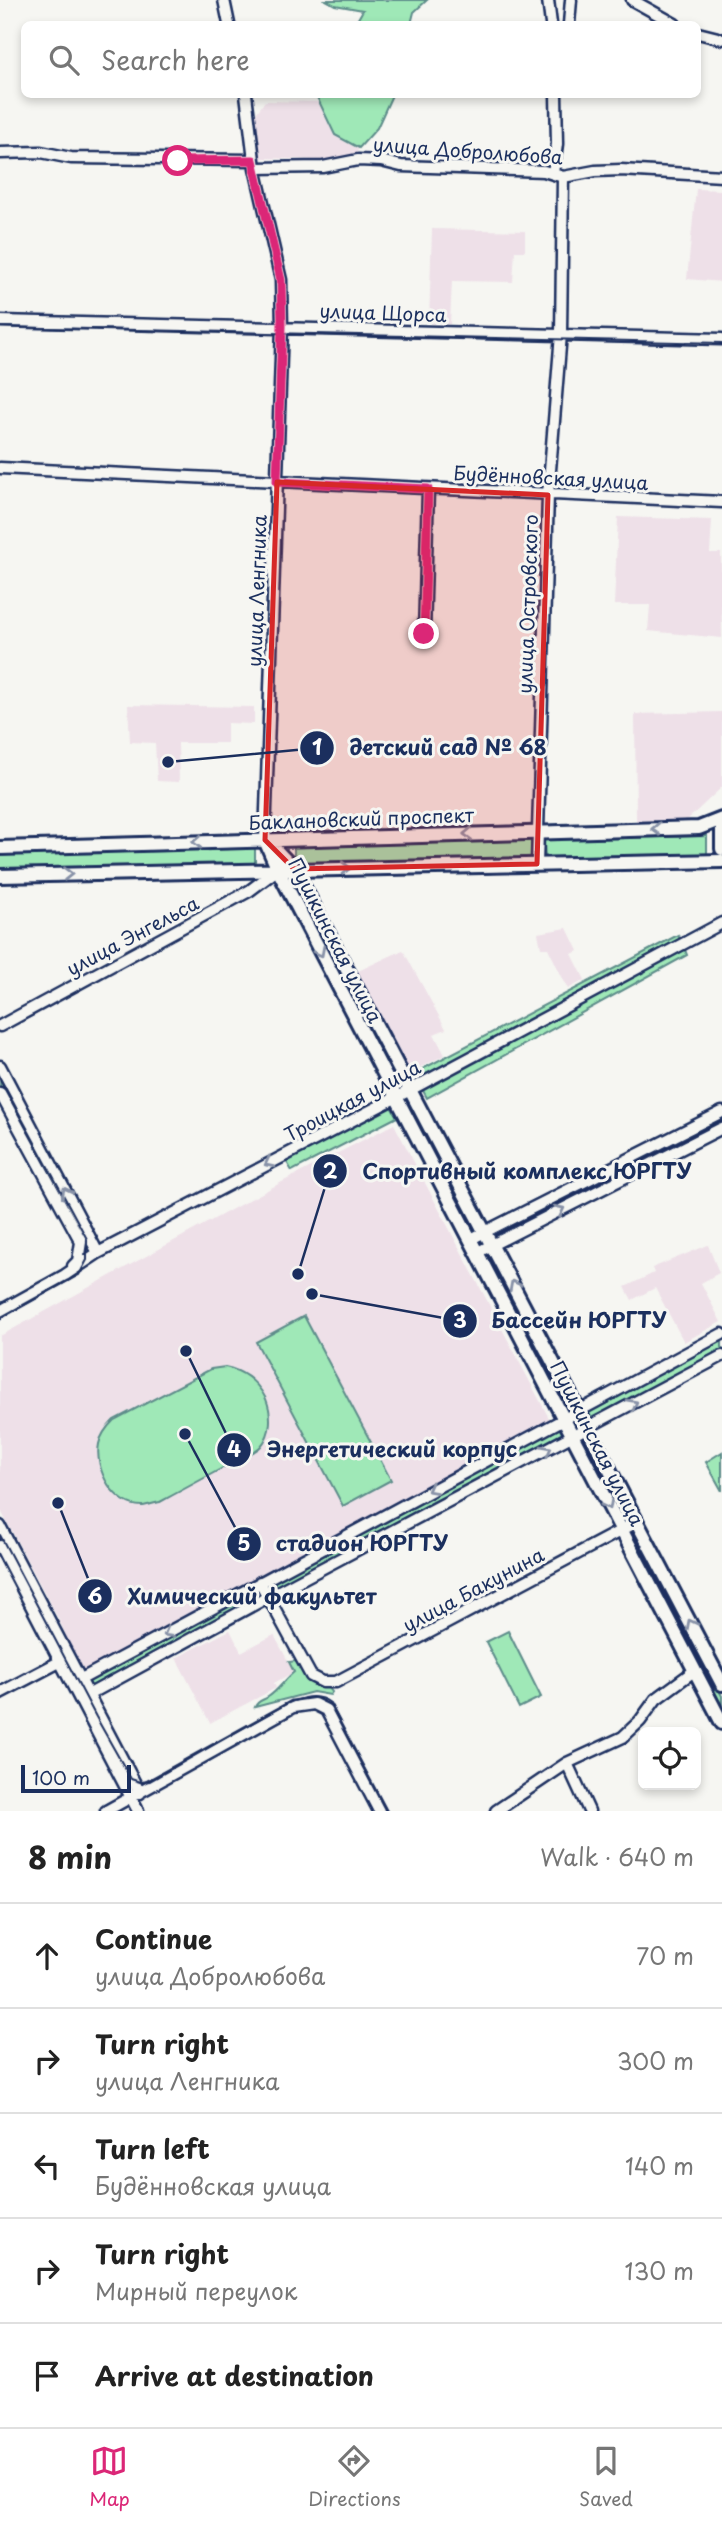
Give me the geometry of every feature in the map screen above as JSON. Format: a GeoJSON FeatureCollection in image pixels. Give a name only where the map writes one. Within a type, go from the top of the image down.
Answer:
{"type":"FeatureCollection","features":[{"type":"Feature","properties":{"kind":"main road","name":"Баклановский проспект"},"geometry":{"type":"LineString","coordinates":[[0,848],[699,828],[722,819]]}},
{"type":"Feature","properties":{"kind":"main road"},"geometry":{"type":"LineString","coordinates":[[722,826],[722,849]]}},
{"type":"Feature","properties":{"kind":"main road","name":"Пушкинская улица"},"geometry":{"type":"LineString","coordinates":[[265,840],[294,870],[722,1684]]}},
{"type":"Feature","properties":{"kind":"main road","name":"Пушкинская улица"},"geometry":{"type":"LineString","coordinates":[[265,840],[395,1098],[478,1252],[722,1723]]}},
{"type":"Feature","properties":{"kind":"main road"},"geometry":{"type":"LineString","coordinates":[[0,876],[722,862]]}},
{"type":"Feature","properties":{"kind":"street"},"geometry":{"type":"LineString","coordinates":[[224,0],[228,21]]}},
{"type":"Feature","properties":{"kind":"street"},"geometry":{"type":"LineString","coordinates":[[548,0],[551,21]]}},
{"type":"Feature","properties":{"kind":"street"},"geometry":{"type":"LineString","coordinates":[[569,21],[571,0]]}},
{"type":"Feature","properties":{"kind":"street"},"geometry":{"type":"LineString","coordinates":[[632,0],[670,21]]}},
{"type":"Feature","properties":{"kind":"street"},"geometry":{"type":"LineString","coordinates":[[701,34],[722,39]]}},
{"type":"Feature","properties":{"kind":"street","name":"улица Ленгника"},"geometry":{"type":"LineString","coordinates":[[246,98],[254,164],[281,280],[282,326],[265,840]]}},
{"type":"Feature","properties":{"kind":"street","name":"улица Островского"},"geometry":{"type":"LineString","coordinates":[[537,864],[548,495],[561,334],[556,98]]}},
{"type":"Feature","properties":{"kind":"street","name":"улица Добролюбова"},"geometry":{"type":"LineString","coordinates":[[0,153],[41,152],[71,158],[323,167],[358,160],[381,161],[401,166],[484,167],[558,175],[621,170],[722,176]]}},
{"type":"Feature","properties":{"kind":"street","name":"улица Щорса"},"geometry":{"type":"LineString","coordinates":[[0,321],[722,339]]}},
{"type":"Feature","properties":{"kind":"street","name":"Будённовская улица"},"geometry":{"type":"LineString","coordinates":[[0,468],[722,502]]}},
{"type":"Feature","properties":{"kind":"street"},"geometry":{"type":"LineString","coordinates":[[424,634],[428,489]]}},
{"type":"Feature","properties":{"kind":"street","name":"улица Энгельса"},"geometry":{"type":"LineString","coordinates":[[0,1026],[249,891],[278,870]]}},
{"type":"Feature","properties":{"kind":"street","name":"Троицкая улица"},"geometry":{"type":"LineString","coordinates":[[0,1311],[65,1275],[97,1253],[722,923]]}},
{"type":"Feature","properties":{"kind":"street"},"geometry":{"type":"LineString","coordinates":[[0,1066],[97,1253]]}},
{"type":"Feature","properties":{"kind":"street"},"geometry":{"type":"LineString","coordinates":[[0,1093],[81,1242],[78,1261],[65,1275]]}},
{"type":"Feature","properties":{"kind":"street"},"geometry":{"type":"LineString","coordinates":[[471,1239],[722,1112]]}},
{"type":"Feature","properties":{"kind":"street"},"geometry":{"type":"LineString","coordinates":[[478,1252],[722,1128]]}},
{"type":"Feature","properties":{"kind":"street"},"geometry":{"type":"LineString","coordinates":[[76,1685],[260,1582],[722,1334]]}},
{"type":"Feature","properties":{"kind":"street"},"geometry":{"type":"LineString","coordinates":[[0,1526],[76,1685],[82,1696],[88,1695],[722,1356]]}},
{"type":"Feature","properties":{"kind":"street","name":"улица Бакунина"},"geometry":{"type":"LineString","coordinates":[[268,1597],[311,1676],[323,1682],[336,1682],[637,1522]]}},
{"type":"Feature","properties":{"kind":"street"},"geometry":{"type":"LineString","coordinates":[[0,1546],[66,1661]]}},
{"type":"Feature","properties":{"kind":"street"},"geometry":{"type":"LineString","coordinates":[[260,1582],[268,1597]]}},
{"type":"Feature","properties":{"kind":"street"},"geometry":{"type":"LineString","coordinates":[[0,1693],[66,1661]]}},
{"type":"Feature","properties":{"kind":"street"},"geometry":{"type":"LineString","coordinates":[[496,1811],[567,1763],[623,1737],[640,1721],[656,1699],[694,1671]]}},
{"type":"Feature","properties":{"kind":"street"},"geometry":{"type":"LineString","coordinates":[[76,1685],[136,1795]]}},
{"type":"Feature","properties":{"kind":"street"},"geometry":{"type":"LineString","coordinates":[[88,1695],[136,1795],[138,1811]]}},
{"type":"Feature","properties":{"kind":"street"},"geometry":{"type":"LineString","coordinates":[[106,1811],[292,1707],[314,1704],[326,1710],[379,1811]]}},
{"type":"Feature","properties":{"kind":"street"},"geometry":{"type":"LineString","coordinates":[[567,1763],[589,1811]]}},
{"type":"Feature","properties":{"kind":"highlighted area"},"geometry":{"type":"Polygon","coordinates":[[[277,482],[548,495],[537,864],[294,869],[265,840],[277,482]]]}},
{"type":"Feature","properties":{"kind":"shaded area"},"geometry":{"type":"Polygon","coordinates":[[[265,101],[319,102],[335,135],[359,148],[354,159],[261,158],[254,116],[265,101]]]}},
{"type":"Feature","properties":{"kind":"shaded area"},"geometry":{"type":"Polygon","coordinates":[[[696,189],[722,190],[722,282],[687,279],[696,189]]]}},
{"type":"Feature","properties":{"kind":"shaded area"},"geometry":{"type":"Polygon","coordinates":[[[432,229],[525,231],[525,251],[515,251],[513,282],[452,281],[450,324],[429,323],[432,229]]]}},
{"type":"Feature","properties":{"kind":"shaded area"},"geometry":{"type":"Polygon","coordinates":[[[618,517],[712,520],[710,553],[721,553],[722,638],[648,631],[650,605],[614,605],[618,517]]]}},
{"type":"Feature","properties":{"kind":"shaded area"},"geometry":{"type":"Polygon","coordinates":[[[128,705],[254,707],[254,724],[227,723],[227,743],[178,743],[179,782],[157,781],[155,743],[130,742],[128,705]]]}},
{"type":"Feature","properties":{"kind":"shaded area"},"geometry":{"type":"Polygon","coordinates":[[[722,712],[722,787],[685,822],[636,822],[635,714],[722,712]]]}},
{"type":"Feature","properties":{"kind":"shaded area"},"geometry":{"type":"Polygon","coordinates":[[[567,928],[578,951],[572,954],[585,980],[568,989],[548,948],[541,948],[538,933],[567,928]]]}},
{"type":"Feature","properties":{"kind":"shaded area"},"geometry":{"type":"Polygon","coordinates":[[[403,950],[446,1029],[434,1034],[445,1055],[409,1073],[356,972],[403,950]]]}},
{"type":"Feature","properties":{"kind":"shaded area"},"geometry":{"type":"Polygon","coordinates":[[[394,1124],[550,1420],[82,1671],[59,1620],[0,1509],[0,1336],[394,1124]]]}},
{"type":"Feature","properties":{"kind":"shaded area"},"geometry":{"type":"Polygon","coordinates":[[[708,1245],[719,1273],[701,1283],[721,1322],[684,1342],[655,1288],[632,1300],[625,1287],[654,1273],[652,1268],[708,1245]]]}},
{"type":"Feature","properties":{"kind":"shaded area"},"geometry":{"type":"Polygon","coordinates":[[[230,1630],[241,1652],[274,1635],[294,1672],[274,1683],[276,1688],[210,1723],[176,1658],[230,1630]]]}},
{"type":"Feature","properties":{"kind":"green space"},"geometry":{"type":"Polygon","coordinates":[[[326,0],[427,0],[414,12],[412,21],[357,21],[363,10],[335,5],[326,0]]]}},
{"type":"Feature","properties":{"kind":"green space"},"geometry":{"type":"Polygon","coordinates":[[[317,98],[390,98],[377,128],[359,148],[335,135],[317,98]]]}},
{"type":"Feature","properties":{"kind":"green space"},"geometry":{"type":"Polygon","coordinates":[[[707,836],[707,854],[545,858],[544,840],[707,836]]]}},
{"type":"Feature","properties":{"kind":"green space"},"geometry":{"type":"Polygon","coordinates":[[[531,840],[531,858],[294,864],[294,846],[531,840]]]}},
{"type":"Feature","properties":{"kind":"green space"},"geometry":{"type":"Polygon","coordinates":[[[255,848],[255,866],[0,873],[0,854],[255,848]]]}},
{"type":"Feature","properties":{"kind":"green space"},"geometry":{"type":"Polygon","coordinates":[[[292,873],[404,1084],[395,1089],[284,877],[292,873]]]}},
{"type":"Feature","properties":{"kind":"green space"},"geometry":{"type":"Polygon","coordinates":[[[678,935],[681,942],[415,1085],[411,1075],[678,935]]]}},
{"type":"Feature","properties":{"kind":"green space"},"geometry":{"type":"Polygon","coordinates":[[[684,947],[687,955],[427,1098],[421,1087],[684,947]]]}},
{"type":"Feature","properties":{"kind":"green space"},"geometry":{"type":"Polygon","coordinates":[[[0,1072],[88,1239],[82,1242],[0,1089],[0,1072]]]}},
{"type":"Feature","properties":{"kind":"green space"},"geometry":{"type":"Polygon","coordinates":[[[389,1103],[397,1117],[292,1171],[285,1159],[389,1103]]]}},
{"type":"Feature","properties":{"kind":"green space"},"geometry":{"type":"Polygon","coordinates":[[[415,1105],[481,1231],[472,1235],[405,1111],[415,1105]]]}},
{"type":"Feature","properties":{"kind":"green space"},"geometry":{"type":"Polygon","coordinates":[[[722,1115],[722,1126],[495,1240],[492,1232],[722,1115]]]}},
{"type":"Feature","properties":{"kind":"green space"},"geometry":{"type":"Polygon","coordinates":[[[491,1247],[575,1408],[564,1414],[481,1253],[491,1247]]]}},
{"type":"Feature","properties":{"kind":"green space"},"geometry":{"type":"Polygon","coordinates":[[[304,1316],[391,1480],[343,1506],[256,1342],[304,1316]]]}},
{"type":"Feature","properties":{"kind":"green space"},"geometry":{"type":"Polygon","coordinates":[[[722,1336],[722,1353],[592,1425],[584,1410],[722,1336]]]}},
{"type":"Feature","properties":{"kind":"green space"},"geometry":{"type":"Polygon","coordinates":[[[225,1367],[249,1378],[266,1399],[270,1423],[265,1441],[253,1452],[160,1502],[143,1506],[123,1500],[108,1485],[100,1464],[99,1444],[107,1428],[114,1420],[211,1369],[225,1367]]]}},
{"type":"Feature","properties":{"kind":"green space"},"geometry":{"type":"Polygon","coordinates":[[[560,1423],[567,1437],[278,1590],[272,1578],[560,1423]]]}},
{"type":"Feature","properties":{"kind":"green space"},"geometry":{"type":"Polygon","coordinates":[[[587,1433],[628,1513],[619,1517],[579,1438],[587,1433]]]}},
{"type":"Feature","properties":{"kind":"green space"},"geometry":{"type":"Polygon","coordinates":[[[722,1452],[722,1491],[706,1462],[722,1452]]]}},
{"type":"Feature","properties":{"kind":"green space"},"geometry":{"type":"Polygon","coordinates":[[[634,1526],[722,1696],[722,1714],[627,1530],[634,1526]]]}},
{"type":"Feature","properties":{"kind":"green space"},"geometry":{"type":"Polygon","coordinates":[[[248,1591],[254,1602],[90,1692],[84,1680],[248,1591]]]}},
{"type":"Feature","properties":{"kind":"green space"},"geometry":{"type":"Polygon","coordinates":[[[508,1631],[541,1697],[519,1708],[486,1642],[508,1631]]]}},
{"type":"Feature","properties":{"kind":"green space"},"geometry":{"type":"Polygon","coordinates":[[[296,1661],[304,1671],[305,1678],[312,1683],[328,1687],[332,1692],[330,1695],[313,1692],[255,1707],[294,1672],[289,1662],[296,1661]]]}},
{"type":"Feature","properties":{"kind":"tram line"},"geometry":{"type":"LineString","coordinates":[[0,327],[722,343]]}},
{"type":"Feature","properties":{"kind":"tram line"},"geometry":{"type":"LineString","coordinates":[[0,1078],[87,1239],[87,1260],[79,1275],[0,1319]]}},
{"type":"Feature","properties":{"kind":"tram line"},"geometry":{"type":"LineString","coordinates":[[0,1535],[131,1779],[150,1781],[286,1704],[314,1697],[330,1703],[387,1811]]}},
{"type":"Feature","properties":{"kind":"place","name":"детский сад № 68"},"geometry":{"type":"Point","coordinates":[168,762]}},
{"type":"Feature","properties":{"kind":"place","name":"Спортивный комплекс ЮРГТУ"},"geometry":{"type":"Point","coordinates":[298,1274]}},
{"type":"Feature","properties":{"kind":"place","name":"Бассейн ЮРГТУ"},"geometry":{"type":"Point","coordinates":[312,1294]}},
{"type":"Feature","properties":{"kind":"place","name":"Энергетический корпус"},"geometry":{"type":"Point","coordinates":[186,1351]}},
{"type":"Feature","properties":{"kind":"place","name":"стадион ЮРГТУ"},"geometry":{"type":"Point","coordinates":[185,1434]}},
{"type":"Feature","properties":{"kind":"place","name":"Химический факультет"},"geometry":{"type":"Point","coordinates":[58,1503]}},
{"type":"Feature","properties":{"kind":"route"},"geometry":{"type":"LineString","coordinates":[[178,161],[253,160],[281,280],[277,482],[428,489],[424,634]]}}]}
